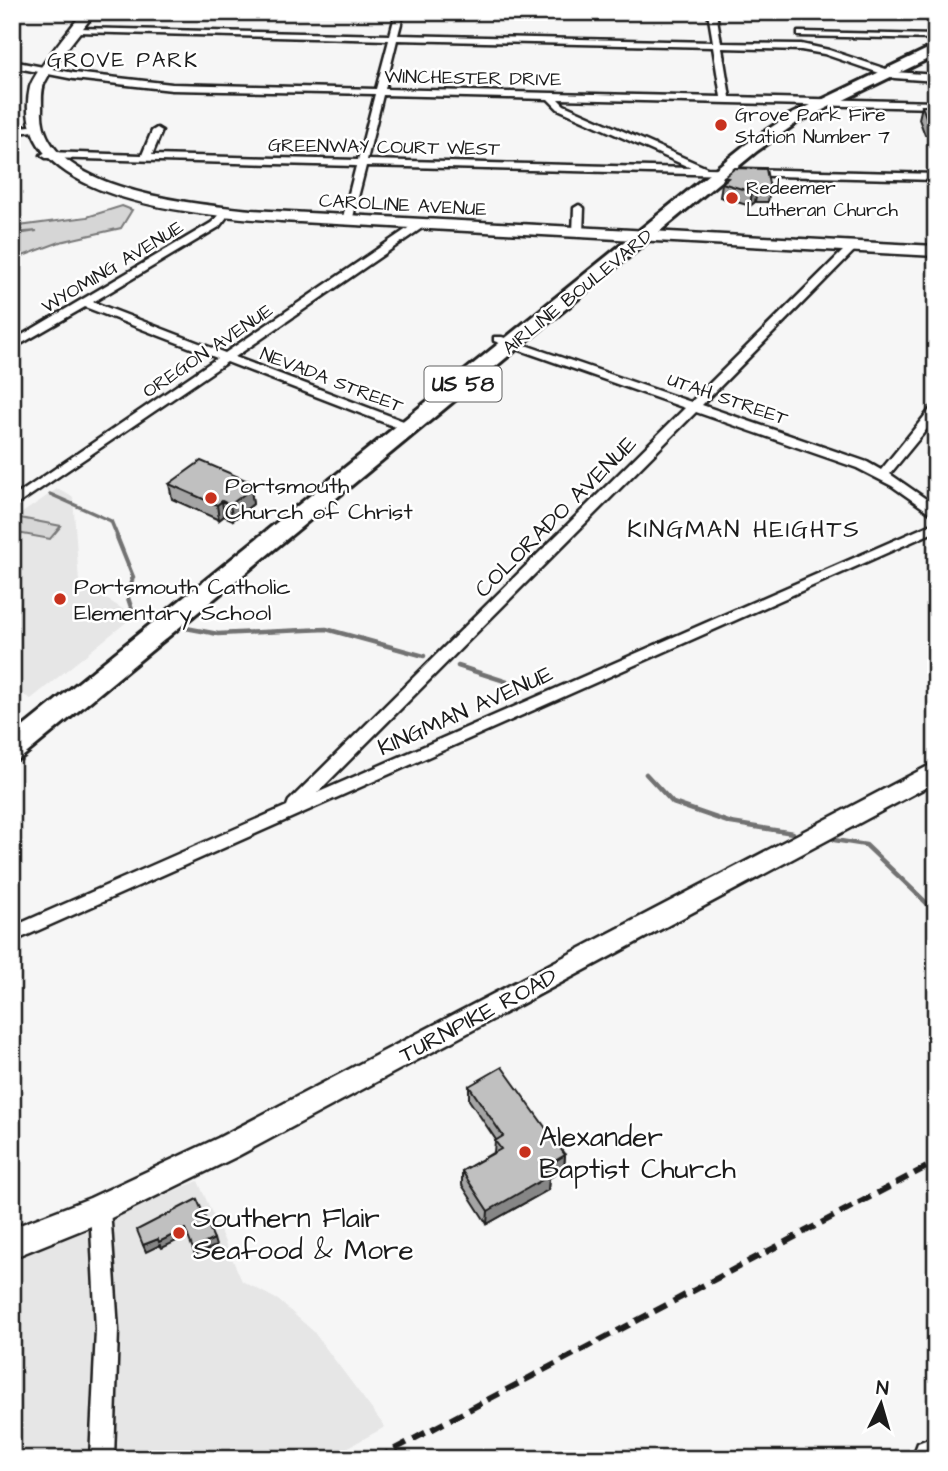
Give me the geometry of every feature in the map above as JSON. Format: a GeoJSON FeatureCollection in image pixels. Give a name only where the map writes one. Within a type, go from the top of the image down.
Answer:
{"type":"FeatureCollection","features":[{"type":"Feature","properties":{"kind":"main road","name":"AIRLINE BOULEVARD"},"geometry":{"type":"LineString","coordinates":[[12,751],[96,673],[713,172],[817,103],[881,71],[936,39]]}},
{"type":"Feature","properties":{"kind":"main road","name":"AIRLINE BOULEVARD"},"geometry":{"type":"LineString","coordinates":[[881,71],[936,49]]}},
{"type":"Feature","properties":{"kind":"main road","name":"AIRLINE BOULEVARD"},"geometry":{"type":"LineString","coordinates":[[12,731],[96,673]]}},
{"type":"Feature","properties":{"kind":"street"},"geometry":{"type":"LineString","coordinates":[[12,131],[30,129],[32,97],[89,12]]}},
{"type":"Feature","properties":{"kind":"street"},"geometry":{"type":"LineString","coordinates":[[346,221],[400,12]]}},
{"type":"Feature","properties":{"kind":"street"},"geometry":{"type":"LineString","coordinates":[[712,12],[726,100]]}},
{"type":"Feature","properties":{"kind":"street"},"geometry":{"type":"LineString","coordinates":[[77,30],[811,48],[881,71],[936,78]]}},
{"type":"Feature","properties":{"kind":"street"},"geometry":{"type":"LineString","coordinates":[[801,34],[936,39]]}},
{"type":"Feature","properties":{"kind":"street","name":"WINCHESTER DRIVE"},"geometry":{"type":"LineString","coordinates":[[12,64],[47,72],[163,86],[936,105]]}},
{"type":"Feature","properties":{"kind":"street"},"geometry":{"type":"LineString","coordinates":[[551,96],[561,107],[713,172]]}},
{"type":"Feature","properties":{"kind":"street","name":"CAROLINE AVENUE"},"geometry":{"type":"LineString","coordinates":[[30,129],[46,155],[74,175],[121,195],[159,205],[225,213],[346,221],[936,251]]}},
{"type":"Feature","properties":{"kind":"street"},"geometry":{"type":"LineString","coordinates":[[146,157],[157,131]]}},
{"type":"Feature","properties":{"kind":"street","name":"GREENWAY COURT WEST"},"geometry":{"type":"LineString","coordinates":[[46,155],[936,177]]}},
{"type":"Feature","properties":{"kind":"street"},"geometry":{"type":"LineString","coordinates":[[578,233],[579,208]]}},
{"type":"Feature","properties":{"kind":"street","name":"WYOMING AVENUE"},"geometry":{"type":"LineString","coordinates":[[12,346],[215,225],[225,213]]}},
{"type":"Feature","properties":{"kind":"street","name":"OREGON AVENUE"},"geometry":{"type":"LineString","coordinates":[[12,504],[421,224]]}},
{"type":"Feature","properties":{"kind":"street","name":"COLORADO AVENUE"},"geometry":{"type":"LineString","coordinates":[[287,814],[853,247]]}},
{"type":"Feature","properties":{"kind":"street","name":"NEVADA STREET"},"geometry":{"type":"LineString","coordinates":[[85,303],[402,425]]}},
{"type":"Feature","properties":{"kind":"street","name":"UTAH STREET"},"geometry":{"type":"LineString","coordinates":[[505,342],[883,475],[936,513]]}},
{"type":"Feature","properties":{"kind":"street"},"geometry":{"type":"LineString","coordinates":[[883,475],[936,410]]}},
{"type":"Feature","properties":{"kind":"street","name":"KINGMAN AVENUE"},"geometry":{"type":"LineString","coordinates":[[12,935],[936,526]]}},
{"type":"Feature","properties":{"kind":"street","name":"TURNPIKE ROAD"},"geometry":{"type":"LineString","coordinates":[[12,1243],[100,1208],[240,1141],[936,771]]}},
{"type":"Feature","properties":{"kind":"street"},"geometry":{"type":"LineString","coordinates":[[100,1208],[107,1330],[102,1459]]}},
{"type":"Feature","properties":{"kind":"shaded area"},"geometry":{"type":"Polygon","coordinates":[[[122,206],[132,210],[121,228],[60,242],[12,260],[12,235],[37,231],[12,233],[12,227],[87,217],[122,206]]]}},
{"type":"Feature","properties":{"kind":"shaded area","name":"Portsmouth Catholic Elementary School"},"geometry":{"type":"Polygon","coordinates":[[[57,489],[73,497],[79,582],[134,616],[31,699],[12,689],[12,520],[57,489]]]}},
{"type":"Feature","properties":{"kind":"shaded area"},"geometry":{"type":"Polygon","coordinates":[[[20,518],[61,526],[50,539],[12,532],[20,518]]]}},
{"type":"Feature","properties":{"kind":"shaded area"},"geometry":{"type":"Polygon","coordinates":[[[198,1181],[242,1281],[278,1300],[313,1331],[385,1427],[327,1459],[12,1459],[12,1257],[198,1181]]]}},
{"type":"Feature","properties":{"kind":"building"},"geometry":{"type":"Polygon","coordinates":[[[922,106],[936,106],[936,122],[928,122],[922,106]]]}},
{"type":"Feature","properties":{"kind":"building"},"geometry":{"type":"Polygon","coordinates":[[[735,168],[766,169],[770,189],[757,189],[752,192],[722,183],[728,178],[724,177],[735,168]]]}},
{"type":"Feature","properties":{"kind":"building"},"geometry":{"type":"Polygon","coordinates":[[[201,461],[248,481],[243,485],[251,489],[230,505],[222,501],[217,505],[169,484],[201,461]]]}},
{"type":"Feature","properties":{"kind":"building","name":"Alexander Baptist Church"},"geometry":{"type":"Polygon","coordinates":[[[502,1067],[565,1155],[543,1168],[549,1176],[488,1211],[462,1171],[501,1149],[495,1141],[503,1136],[469,1086],[502,1067]]]}},
{"type":"Feature","properties":{"kind":"building","name":"Southern Flair Seafood & More"},"geometry":{"type":"Polygon","coordinates":[[[197,1199],[214,1239],[193,1249],[185,1229],[159,1242],[158,1239],[143,1245],[137,1230],[197,1199]]]}},
{"type":"Feature","properties":{"kind":"waterway"},"geometry":{"type":"LineString","coordinates":[[12,479],[16,481]]}},
{"type":"Feature","properties":{"kind":"waterway"},"geometry":{"type":"LineString","coordinates":[[50,494],[111,521],[118,538]]}},
{"type":"Feature","properties":{"kind":"waterway"},"geometry":{"type":"LineString","coordinates":[[117,537],[133,577],[127,595],[132,610]]}},
{"type":"Feature","properties":{"kind":"waterway"},"geometry":{"type":"LineString","coordinates":[[186,628],[218,634],[326,629],[424,656]]}},
{"type":"Feature","properties":{"kind":"waterway"},"geometry":{"type":"LineString","coordinates":[[458,666],[523,687]]}},
{"type":"Feature","properties":{"kind":"waterway"},"geometry":{"type":"LineString","coordinates":[[646,774],[673,803],[731,823],[793,833]]}},
{"type":"Feature","properties":{"kind":"waterway"},"geometry":{"type":"LineString","coordinates":[[834,840],[866,845],[936,912]]}},
{"type":"Feature","properties":{"kind":"railway"},"geometry":{"type":"LineString","coordinates":[[376,1459],[936,1162]]}},
{"type":"Feature","properties":{"kind":"place","name":"Grove Park Fire Station Number 7"},"geometry":{"type":"Point","coordinates":[721,125]}},
{"type":"Feature","properties":{"kind":"place","name":"Redeemer Lutheran Church"},"geometry":{"type":"Point","coordinates":[732,198]}},
{"type":"Feature","properties":{"kind":"place","name":"Portsmouth Church of Christ"},"geometry":{"type":"Point","coordinates":[211,498]}},
{"type":"Feature","properties":{"kind":"place","name":"Portsmouth Catholic Elementary School"},"geometry":{"type":"Point","coordinates":[60,599]}},
{"type":"Feature","properties":{"kind":"place","name":"Alexander Baptist Church"},"geometry":{"type":"Point","coordinates":[525,1152]}},
{"type":"Feature","properties":{"kind":"place","name":"Southern Flair Seafood & More"},"geometry":{"type":"Point","coordinates":[179,1233]}},
{"type":"Feature","properties":{"kind":"district","name":"GROVE PARK"},"geometry":{"type":"Point","coordinates":[123,60]}},
{"type":"Feature","properties":{"kind":"district","name":"KINGMAN HEIGHTS"},"geometry":{"type":"Point","coordinates":[744,529]}}]}
